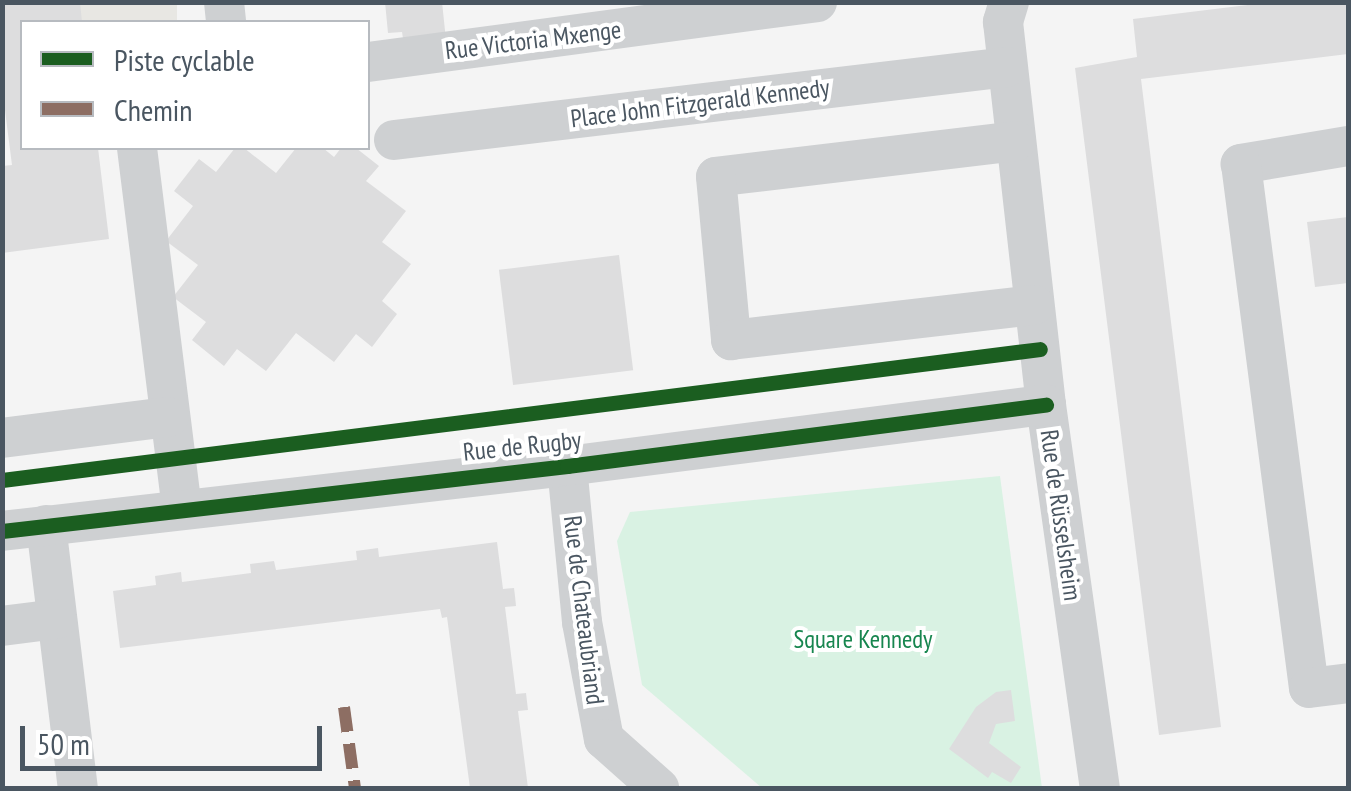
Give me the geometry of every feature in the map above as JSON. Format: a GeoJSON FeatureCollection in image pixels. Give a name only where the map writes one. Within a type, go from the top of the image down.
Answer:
{"type":"FeatureCollection","features":[{"type":"Feature","properties":{"kind":"street","name":"Rue Victoria Mxenge"},"geometry":{"type":"LineString","coordinates":[[370,62],[817,2]]}},
{"type":"Feature","properties":{"kind":"street","name":"Rue de Rüsselsheim"},"geometry":{"type":"LineString","coordinates":[[1008,2],[1002,22],[1034,305],[1100,788]]}},
{"type":"Feature","properties":{"kind":"street","name":"Place John Fitzgerald Kennedy"},"geometry":{"type":"LineString","coordinates":[[394,140],[1007,66]]}},
{"type":"Feature","properties":{"kind":"street"},"geometry":{"type":"LineString","coordinates":[[1016,141],[716,177],[731,340],[1034,305]]}},
{"type":"Feature","properties":{"kind":"street"},"geometry":{"type":"LineString","coordinates":[[1348,146],[1242,164],[1309,688],[1348,683]]}},
{"type":"Feature","properties":{"kind":"street"},"geometry":{"type":"LineString","coordinates":[[137,150],[182,508]]}},
{"type":"Feature","properties":{"kind":"street","name":"Rue de Rugby"},"geometry":{"type":"LineString","coordinates":[[2,531],[566,466],[1046,405]]}},
{"type":"Feature","properties":{"kind":"street"},"geometry":{"type":"LineString","coordinates":[[2,438],[170,417]]}},
{"type":"Feature","properties":{"kind":"street","name":"Rue de Chateaubriand"},"geometry":{"type":"LineString","coordinates":[[566,466],[582,622],[604,739],[659,788]]}},
{"type":"Feature","properties":{"kind":"street"},"geometry":{"type":"LineString","coordinates":[[46,526],[78,788]]}},
{"type":"Feature","properties":{"kind":"street"},"geometry":{"type":"LineString","coordinates":[[2,626],[57,619]]}},
{"type":"Feature","properties":{"kind":"shaded area"},"geometry":{"type":"Polygon","coordinates":[[[80,3],[177,3],[177,20],[80,20],[80,3]]]}},
{"type":"Feature","properties":{"kind":"green space","name":"Square Kennedy"},"geometry":{"type":"Polygon","coordinates":[[[1000,476],[1042,788],[762,788],[642,685],[617,541],[630,512],[1000,476]]]}},
{"type":"Feature","properties":{"kind":"building"},"geometry":{"type":"Polygon","coordinates":[[[2,2],[80,2],[82,20],[20,20],[20,150],[98,150],[109,239],[2,253],[2,166],[12,165],[2,87],[2,2]]]}},
{"type":"Feature","properties":{"kind":"building"},"geometry":{"type":"Polygon","coordinates":[[[385,2],[442,2],[446,40],[404,45],[402,32],[388,33],[385,2]]]}},
{"type":"Feature","properties":{"kind":"building"},"geometry":{"type":"Polygon","coordinates":[[[1272,2],[1348,2],[1348,54],[1141,79],[1221,727],[1159,735],[1075,68],[1137,57],[1133,19],[1272,2]]]}},
{"type":"Feature","properties":{"kind":"building"},"geometry":{"type":"Polygon","coordinates":[[[233,150],[247,150],[276,173],[294,150],[325,150],[334,157],[339,150],[359,150],[379,166],[366,181],[406,211],[382,242],[411,264],[382,301],[397,314],[372,347],[356,334],[334,362],[296,333],[266,371],[237,349],[224,366],[192,340],[206,322],[173,297],[198,265],[166,241],[193,206],[174,191],[199,159],[216,172],[233,150]]]}},
{"type":"Feature","properties":{"kind":"building"},"geometry":{"type":"Polygon","coordinates":[[[1348,217],[1348,283],[1315,287],[1307,222],[1348,217]]]}},
{"type":"Feature","properties":{"kind":"building"},"geometry":{"type":"Polygon","coordinates":[[[619,255],[633,370],[513,385],[499,270],[619,255]]]}},
{"type":"Feature","properties":{"kind":"building"},"geometry":{"type":"Polygon","coordinates":[[[497,542],[503,589],[514,588],[516,606],[505,607],[516,694],[526,693],[528,710],[518,711],[528,788],[470,788],[447,617],[442,618],[440,609],[120,648],[113,591],[156,585],[155,576],[181,572],[182,582],[251,573],[250,564],[274,561],[276,570],[357,560],[356,551],[378,548],[379,557],[497,542]]]}},
{"type":"Feature","properties":{"kind":"building"},"geometry":{"type":"Polygon","coordinates":[[[1011,690],[1015,721],[996,724],[989,743],[1021,767],[1011,783],[992,772],[988,778],[949,749],[976,707],[996,692],[1011,690]]]}},
{"type":"Feature","properties":{"kind":"marked path"},"geometry":{"type":"LineString","coordinates":[[344,707],[355,788]]}},
{"type":"Feature","properties":{"kind":"cycle path"},"geometry":{"type":"LineString","coordinates":[[2,480],[1040,349]]}},
{"type":"Feature","properties":{"kind":"cycle path"},"geometry":{"type":"LineString","coordinates":[[2,531],[567,466],[1046,405]]}}]}
